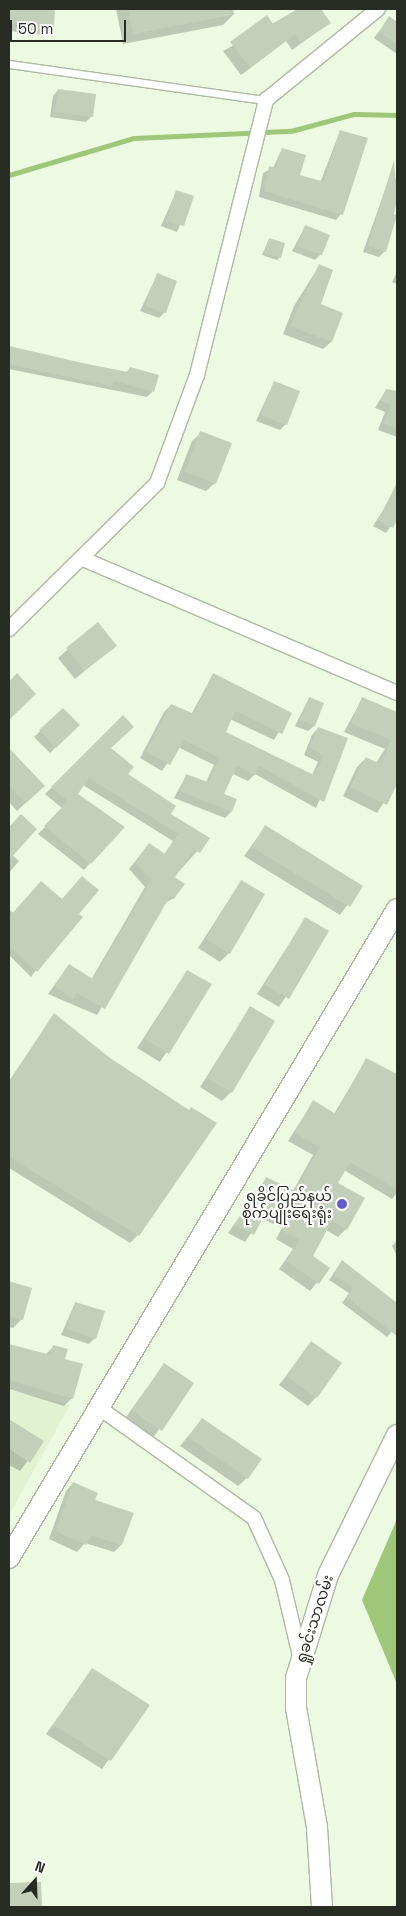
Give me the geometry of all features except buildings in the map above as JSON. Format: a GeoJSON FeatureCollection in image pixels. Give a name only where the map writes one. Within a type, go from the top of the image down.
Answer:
{"type":"FeatureCollection","features":[{"type":"Feature","properties":{"kind":"street"},"geometry":{"type":"LineString","coordinates":[[9,630],[84,559],[157,483],[196,375],[266,100],[378,9]]}},
{"type":"Feature","properties":{"kind":"street"},"geometry":{"type":"LineString","coordinates":[[84,559],[397,693]]}},
{"type":"Feature","properties":{"kind":"street"},"geometry":{"type":"LineString","coordinates":[[9,1558],[397,909]]}},
{"type":"Feature","properties":{"kind":"street"},"geometry":{"type":"LineString","coordinates":[[98,1407],[254,1518],[282,1580],[300,1656]]}},
{"type":"Feature","properties":{"kind":"street","name":"ရှုခင်းသာလမ်း"},"geometry":{"type":"LineString","coordinates":[[322,1907],[317,1827],[296,1708],[300,1656],[328,1576],[397,1435]]}},
{"type":"Feature","properties":{"kind":"lane"},"geometry":{"type":"LineString","coordinates":[[9,64],[266,100]]}},
{"type":"Feature","properties":{"kind":"shaded area"},"geometry":{"type":"Polygon","coordinates":[[[9,1390],[70,1405],[9,1515],[9,1390]]]}},
{"type":"Feature","properties":{"kind":"shaded area"},"geometry":{"type":"Polygon","coordinates":[[[397,1519],[397,1684],[362,1600],[397,1519]]]}},
{"type":"Feature","properties":{"kind":"waterway"},"geometry":{"type":"LineString","coordinates":[[9,175],[134,138],[291,131],[354,114],[397,115]]}},
{"type":"Feature","properties":{"kind":"place","name":"ရခိုင်ပြည်နယ် စိုက်ပျိုးရေးရုံး"},"geometry":{"type":"Point","coordinates":[342,1204]}}]}
